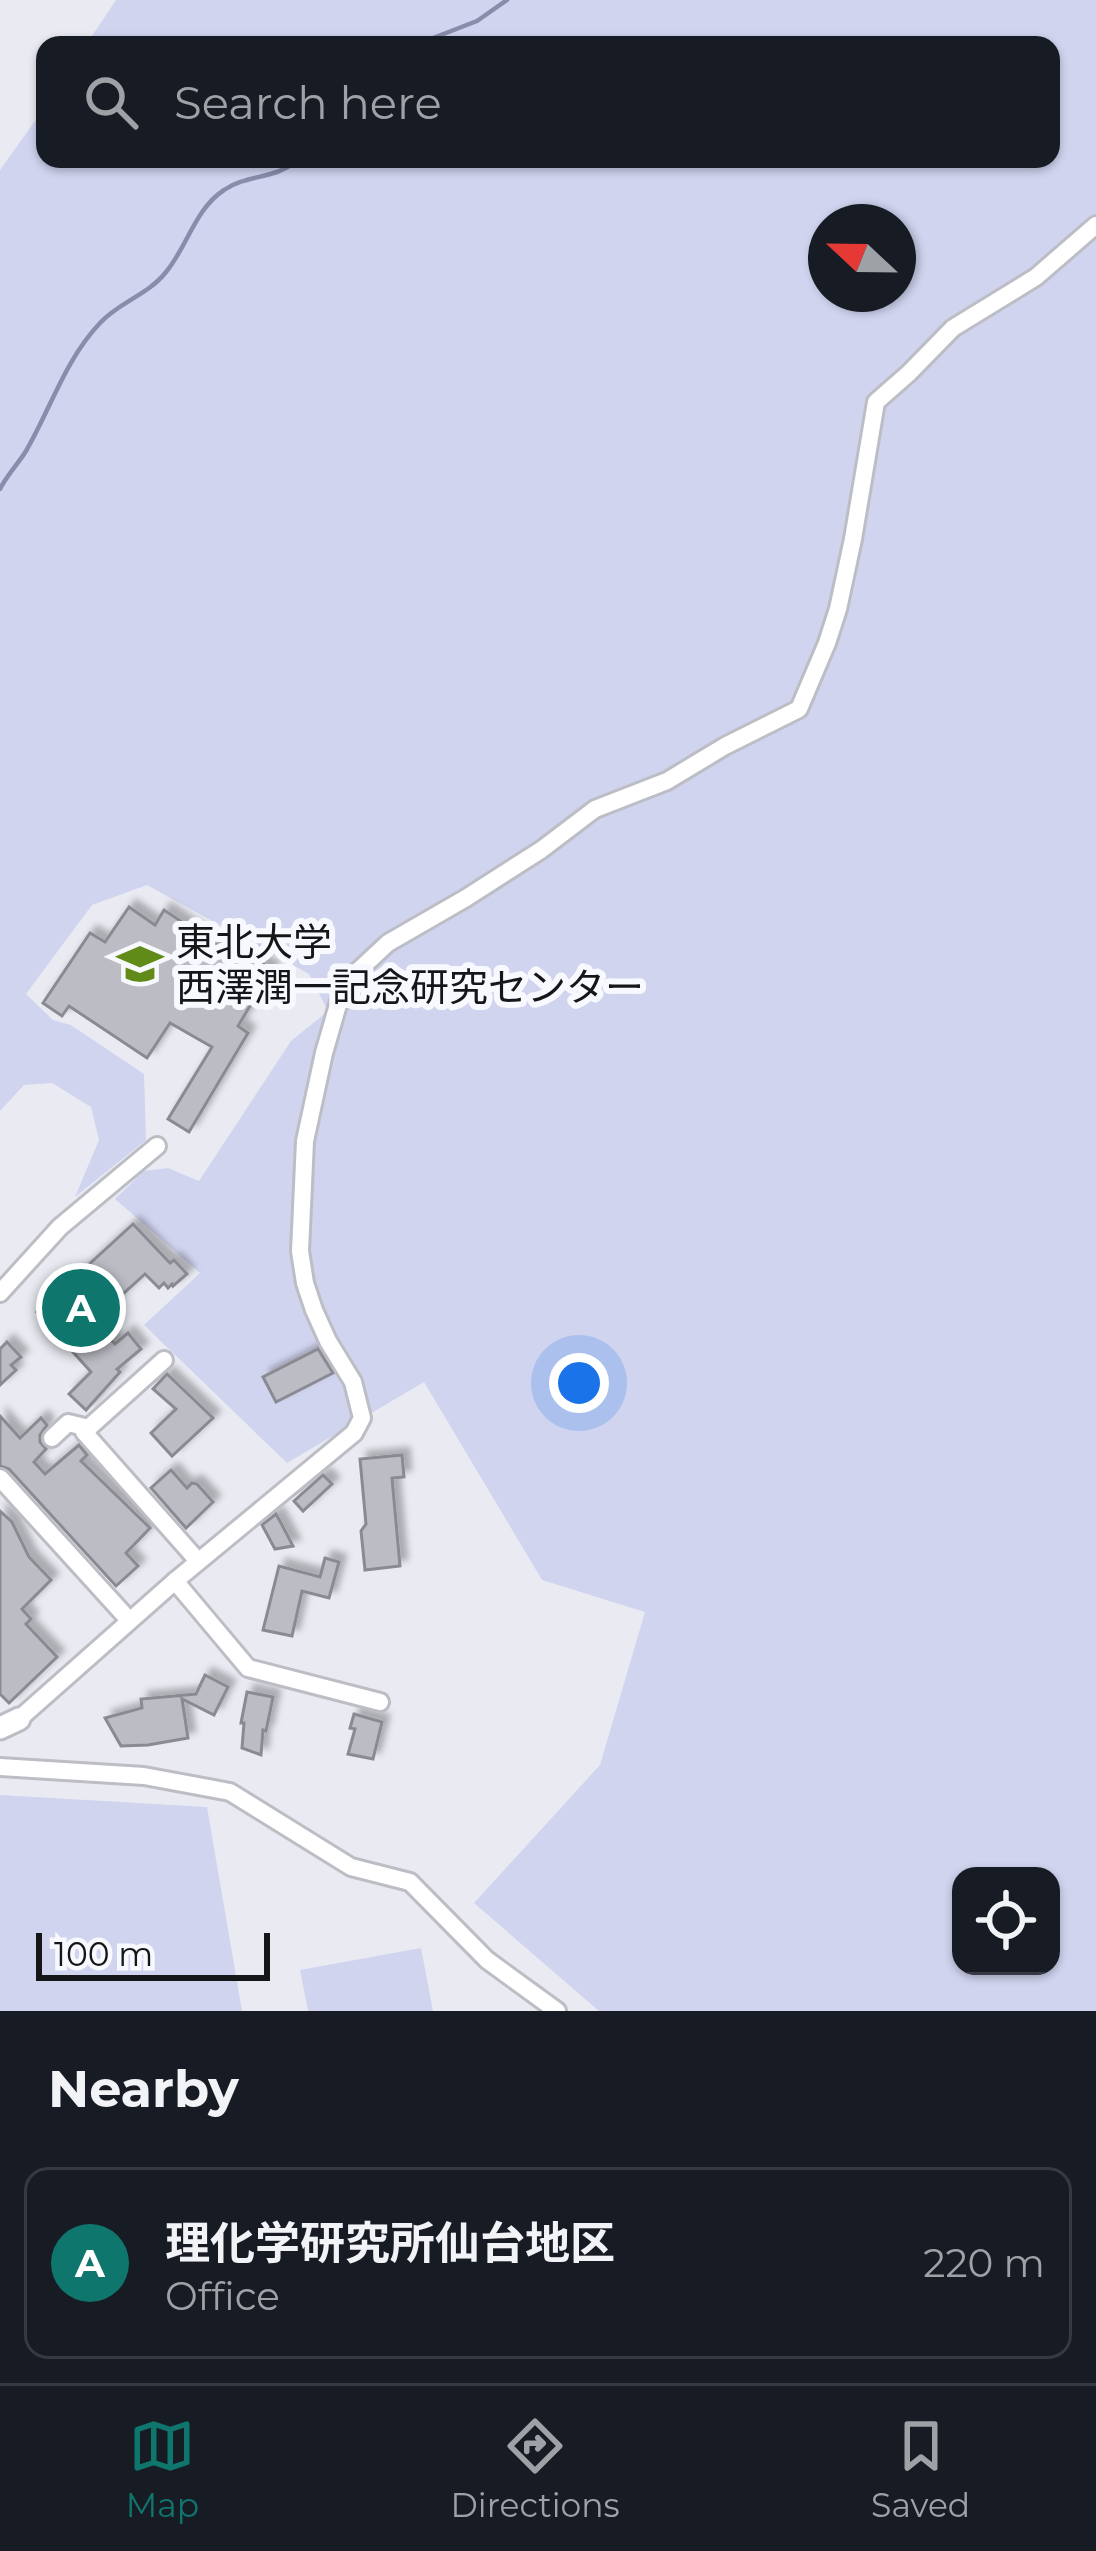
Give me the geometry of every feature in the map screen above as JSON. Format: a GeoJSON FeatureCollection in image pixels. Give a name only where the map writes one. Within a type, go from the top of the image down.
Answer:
{"type":"FeatureCollection","features":[{"type":"Feature","properties":{"kind":"street"},"geometry":{"type":"LineString","coordinates":[[10,1724],[354,1433],[362,1418],[352,1382],[314,1310],[300,1251],[305,1141],[344,984],[388,943],[525,860],[595,809],[667,781],[799,709],[838,610],[876,402],[953,328],[1036,278],[1096,225]]}},
{"type":"Feature","properties":{"kind":"street"},"geometry":{"type":"LineString","coordinates":[[0,1293],[60,1227],[157,1146]]}},
{"type":"Feature","properties":{"kind":"street"},"geometry":{"type":"LineString","coordinates":[[164,1360],[136,1374],[84,1432],[198,1561]]}},
{"type":"Feature","properties":{"kind":"street"},"geometry":{"type":"LineString","coordinates":[[52,1438],[68,1423],[89,1428]]}},
{"type":"Feature","properties":{"kind":"street"},"geometry":{"type":"LineString","coordinates":[[0,1478],[129,1620]]}},
{"type":"Feature","properties":{"kind":"street"},"geometry":{"type":"LineString","coordinates":[[175,1581],[248,1668],[380,1702]]}},
{"type":"Feature","properties":{"kind":"street"},"geometry":{"type":"LineString","coordinates":[[0,1767],[144,1776],[230,1792],[351,1867],[410,1882],[488,1960],[556,2011]]}},
{"type":"Feature","properties":{"kind":"shaded area"},"geometry":{"type":"Polygon","coordinates":[[[116,0],[1096,0],[1096,2011],[599,2011],[474,1903],[600,1765],[645,1612],[542,1580],[424,1382],[287,1463],[144,1325],[200,1273],[115,1199],[144,1171],[168,1168],[199,1181],[291,1041],[328,1011],[309,974],[147,885],[92,905],[26,994],[53,1020],[71,1025],[144,1074],[146,1140],[75,1197],[99,1140],[91,1107],[52,1083],[24,1085],[0,1111],[0,170],[36,120],[36,168],[1060,168],[1060,36],[92,36],[116,0]]]}},
{"type":"Feature","properties":{"kind":"shaded area"},"geometry":{"type":"Polygon","coordinates":[[[0,1795],[207,1807],[242,2011],[0,2011],[0,1795]]]}},
{"type":"Feature","properties":{"kind":"shaded area"},"geometry":{"type":"Polygon","coordinates":[[[421,1948],[433,2011],[308,2011],[300,1970],[421,1948]]]}},
{"type":"Feature","properties":{"kind":"building"},"geometry":{"type":"Polygon","coordinates":[[[129,907],[155,925],[164,910],[223,949],[227,943],[272,969],[238,1026],[248,1033],[189,1132],[168,1119],[212,1047],[170,1023],[147,1058],[69,1006],[62,1016],[43,1003],[90,933],[105,942],[129,907]]]}},
{"type":"Feature","properties":{"kind":"building"},"geometry":{"type":"Polygon","coordinates":[[[133,1224],[187,1274],[173,1286],[164,1283],[159,1288],[145,1274],[102,1313],[106,1317],[98,1325],[115,1344],[128,1333],[141,1349],[117,1369],[120,1372],[86,1410],[69,1394],[91,1372],[37,1312],[133,1224]]]}},
{"type":"Feature","properties":{"kind":"building"},"geometry":{"type":"Polygon","coordinates":[[[7,1342],[21,1357],[11,1365],[16,1370],[0,1385],[0,1349],[7,1342]]]}},
{"type":"Feature","properties":{"kind":"building"},"geometry":{"type":"Polygon","coordinates":[[[318,1349],[333,1373],[276,1402],[263,1377],[318,1349]]]}},
{"type":"Feature","properties":{"kind":"building"},"geometry":{"type":"Polygon","coordinates":[[[167,1374],[213,1418],[172,1456],[151,1433],[176,1409],[153,1389],[167,1374]]]}},
{"type":"Feature","properties":{"kind":"building"},"geometry":{"type":"Polygon","coordinates":[[[0,1416],[20,1438],[41,1418],[47,1425],[40,1435],[46,1449],[34,1462],[45,1474],[79,1445],[87,1455],[81,1461],[150,1528],[126,1553],[138,1566],[116,1586],[9,1469],[0,1466],[0,1416]]]}},
{"type":"Feature","properties":{"kind":"building"},"geometry":{"type":"Polygon","coordinates":[[[402,1455],[404,1477],[392,1478],[400,1566],[365,1570],[360,1459],[402,1455]]]}},
{"type":"Feature","properties":{"kind":"building"},"geometry":{"type":"Polygon","coordinates":[[[171,1470],[187,1488],[197,1484],[213,1502],[186,1528],[151,1488],[171,1470]]]}},
{"type":"Feature","properties":{"kind":"building"},"geometry":{"type":"Polygon","coordinates":[[[323,1475],[332,1484],[303,1511],[294,1501],[323,1475]]]}},
{"type":"Feature","properties":{"kind":"building"},"geometry":{"type":"Polygon","coordinates":[[[0,1511],[12,1522],[29,1557],[51,1580],[22,1609],[31,1619],[26,1624],[57,1657],[9,1703],[0,1694],[0,1511]]]}},
{"type":"Feature","properties":{"kind":"building"},"geometry":{"type":"Polygon","coordinates":[[[276,1514],[293,1546],[275,1549],[262,1525],[276,1514]]]}},
{"type":"Feature","properties":{"kind":"building"},"geometry":{"type":"Polygon","coordinates":[[[325,1558],[339,1562],[329,1598],[302,1591],[292,1636],[263,1630],[279,1566],[320,1577],[325,1558]]]}},
{"type":"Feature","properties":{"kind":"building"},"geometry":{"type":"Polygon","coordinates":[[[205,1675],[228,1687],[214,1715],[182,1699],[188,1738],[121,1746],[105,1718],[142,1708],[141,1699],[196,1694],[205,1675]]]}},
{"type":"Feature","properties":{"kind":"building"},"geometry":{"type":"Polygon","coordinates":[[[247,1692],[273,1697],[261,1755],[242,1748],[247,1692]]]}},
{"type":"Feature","properties":{"kind":"building"},"geometry":{"type":"Polygon","coordinates":[[[354,1714],[382,1722],[373,1759],[348,1754],[354,1714]]]}},
{"type":"Feature","properties":{"kind":"waterway"},"geometry":{"type":"LineString","coordinates":[[438,36],[477,21],[507,0]]}},
{"type":"Feature","properties":{"kind":"waterway"},"geometry":{"type":"LineString","coordinates":[[0,489],[88,337],[166,272],[214,198],[236,183],[285,168]]}},
{"type":"Feature","properties":{"kind":"place","name":"東北大学 西澤潤一記念研究センター"},"geometry":{"type":"Point","coordinates":[140,964]}},
{"type":"Feature","properties":{"kind":"place","name":"理化学研究所仙台地区"},"geometry":{"type":"Point","coordinates":[81,1308]}}]}
